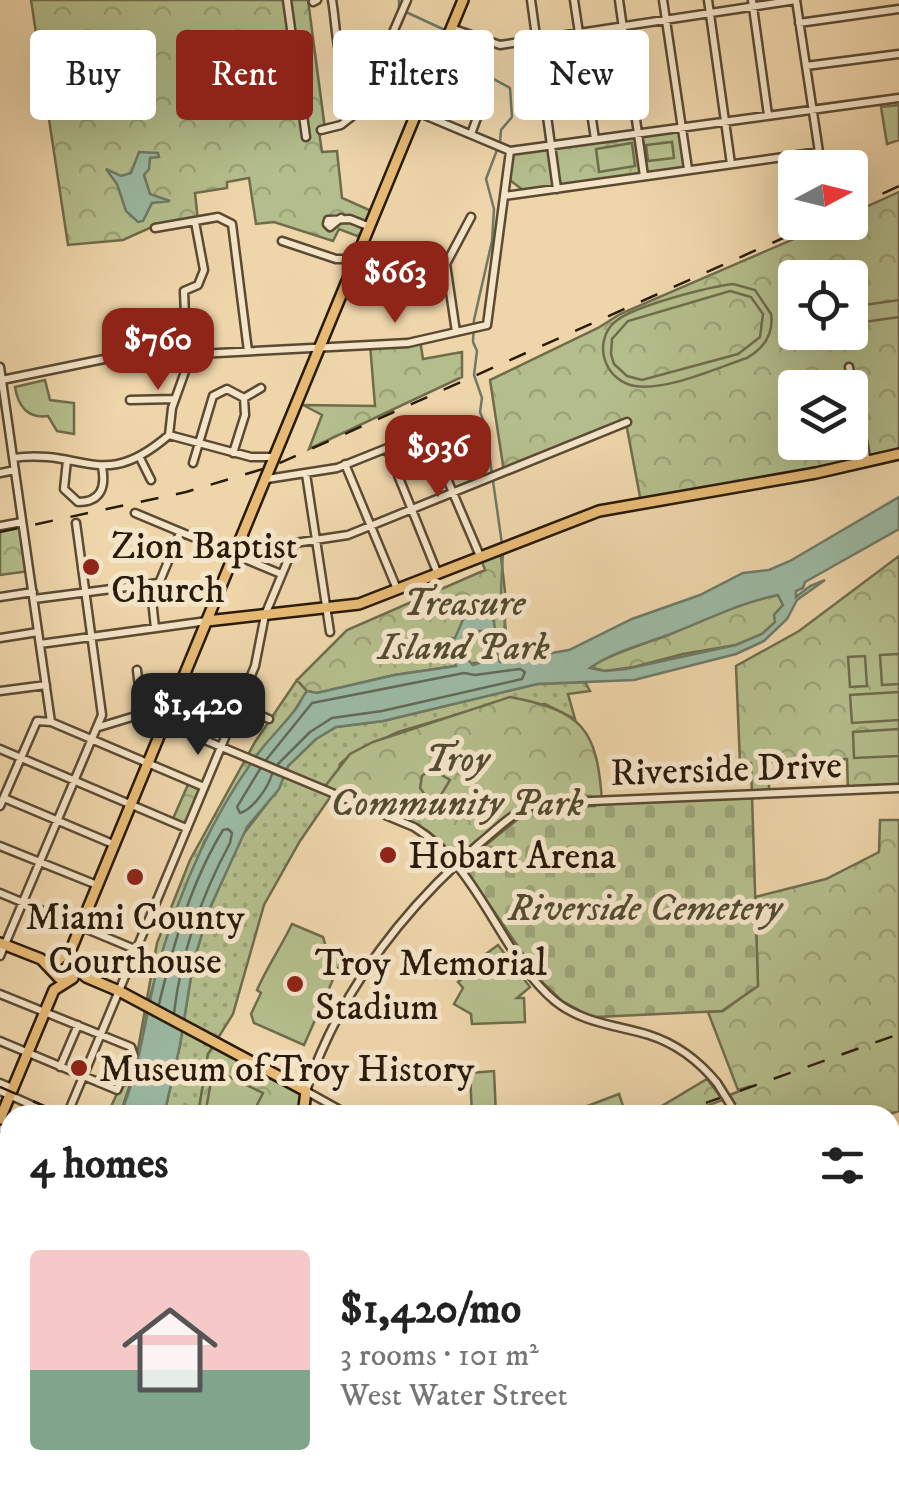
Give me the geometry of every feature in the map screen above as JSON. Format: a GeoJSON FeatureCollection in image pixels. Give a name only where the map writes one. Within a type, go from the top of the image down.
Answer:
{"type":"FeatureCollection","features":[{"type":"Feature","properties":{"kind":"main road"},"geometry":{"type":"LineString","coordinates":[[452,28],[460,1]]}},
{"type":"Feature","properties":{"kind":"main road"},"geometry":{"type":"LineString","coordinates":[[6,1089],[27,1054],[54,990],[414,120]]}},
{"type":"Feature","properties":{"kind":"main road"},"geometry":{"type":"LineString","coordinates":[[206,621],[359,604],[599,510],[899,454]]}},
{"type":"Feature","properties":{"kind":"main road"},"geometry":{"type":"LineString","coordinates":[[2,944],[64,966],[119,992],[306,1091],[304,1105]]}},
{"type":"Feature","properties":{"kind":"street"},"geometry":{"type":"LineString","coordinates":[[287,0],[306,137]]}},
{"type":"Feature","properties":{"kind":"street"},"geometry":{"type":"LineString","coordinates":[[332,0],[337,30]]}},
{"type":"Feature","properties":{"kind":"street"},"geometry":{"type":"LineString","coordinates":[[395,30],[407,0]]}},
{"type":"Feature","properties":{"kind":"street"},"geometry":{"type":"LineString","coordinates":[[530,0],[534,30]]}},
{"type":"Feature","properties":{"kind":"street"},"geometry":{"type":"LineString","coordinates":[[574,0],[578,30]]}},
{"type":"Feature","properties":{"kind":"street"},"geometry":{"type":"LineString","coordinates":[[619,0],[644,176]]}},
{"type":"Feature","properties":{"kind":"street"},"geometry":{"type":"LineString","coordinates":[[663,0],[688,170]]}},
{"type":"Feature","properties":{"kind":"street"},"geometry":{"type":"LineString","coordinates":[[708,0],[731,164]]}},
{"type":"Feature","properties":{"kind":"street"},"geometry":{"type":"LineString","coordinates":[[504,196],[818,152],[796,0],[593,30]]}},
{"type":"Feature","properties":{"kind":"street"},"geometry":{"type":"LineString","coordinates":[[753,4],[768,114]]}},
{"type":"Feature","properties":{"kind":"street"},"geometry":{"type":"LineString","coordinates":[[799,23],[899,10]]}},
{"type":"Feature","properties":{"kind":"street"},"geometry":{"type":"LineString","coordinates":[[452,28],[494,45],[514,43]]}},
{"type":"Feature","properties":{"kind":"street"},"geometry":{"type":"LineString","coordinates":[[806,66],[899,54]]}},
{"type":"Feature","properties":{"kind":"street"},"geometry":{"type":"LineString","coordinates":[[437,120],[510,152],[899,98]]}},
{"type":"Feature","properties":{"kind":"street"},"geometry":{"type":"LineString","coordinates":[[321,130],[351,120]]}},
{"type":"Feature","properties":{"kind":"street"},"geometry":{"type":"LineString","coordinates":[[471,134],[476,120]]}},
{"type":"Feature","properties":{"kind":"street"},"geometry":{"type":"LineString","coordinates":[[548,120],[557,189]]}},
{"type":"Feature","properties":{"kind":"street"},"geometry":{"type":"LineString","coordinates":[[592,120],[595,139]]}},
{"type":"Feature","properties":{"kind":"street"},"geometry":{"type":"LineString","coordinates":[[2,380],[104,359],[408,343],[487,325],[510,152]]}},
{"type":"Feature","properties":{"kind":"street"},"geometry":{"type":"LineString","coordinates":[[456,332],[446,264],[471,216]]}},
{"type":"Feature","properties":{"kind":"street"},"geometry":{"type":"LineString","coordinates":[[155,228],[218,217],[232,224],[248,351]]}},
{"type":"Feature","properties":{"kind":"street"},"geometry":{"type":"LineString","coordinates":[[340,218],[370,228]]}},
{"type":"Feature","properties":{"kind":"street"},"geometry":{"type":"LineString","coordinates":[[14,458],[40,454],[102,467],[140,458],[169,435],[175,399],[184,378],[184,291],[198,286],[202,278],[194,222]]}},
{"type":"Feature","properties":{"kind":"street"},"geometry":{"type":"LineString","coordinates":[[282,241],[336,259],[356,260]]}},
{"type":"Feature","properties":{"kind":"street"},"geometry":{"type":"LineString","coordinates":[[345,286],[393,301],[408,269]]}},
{"type":"Feature","properties":{"kind":"street"},"geometry":{"type":"LineString","coordinates":[[0,367],[2,402],[16,470],[46,684],[48,722]]}},
{"type":"Feature","properties":{"kind":"street"},"geometry":{"type":"LineString","coordinates":[[849,367],[867,462]]}},
{"type":"Feature","properties":{"kind":"street"},"geometry":{"type":"LineString","coordinates":[[244,398],[261,388]]}},
{"type":"Feature","properties":{"kind":"street"},"geometry":{"type":"LineString","coordinates":[[193,463],[216,392],[232,390],[244,398],[246,415],[233,453]]}},
{"type":"Feature","properties":{"kind":"street"},"geometry":{"type":"LineString","coordinates":[[130,400],[175,399]]}},
{"type":"Feature","properties":{"kind":"street"},"geometry":{"type":"LineString","coordinates":[[268,478],[346,464],[450,422]]}},
{"type":"Feature","properties":{"kind":"street"},"geometry":{"type":"LineString","coordinates":[[71,1105],[255,666],[265,615],[295,543],[348,535],[627,422]]}},
{"type":"Feature","properties":{"kind":"street"},"geometry":{"type":"LineString","coordinates":[[427,432],[480,556]]}},
{"type":"Feature","properties":{"kind":"street"},"geometry":{"type":"LineString","coordinates":[[169,435],[233,453],[276,457]]}},
{"type":"Feature","properties":{"kind":"street"},"geometry":{"type":"LineString","coordinates":[[386,448],[437,572]]}},
{"type":"Feature","properties":{"kind":"street"},"geometry":{"type":"LineString","coordinates":[[140,458],[150,480]]}},
{"type":"Feature","properties":{"kind":"street"},"geometry":{"type":"LineString","coordinates":[[67,460],[64,489],[78,502],[92,501],[104,488],[102,467]]}},
{"type":"Feature","properties":{"kind":"street"},"geometry":{"type":"LineString","coordinates":[[346,464],[397,589]]}},
{"type":"Feature","properties":{"kind":"street"},"geometry":{"type":"LineString","coordinates":[[0,473],[16,470]]}},
{"type":"Feature","properties":{"kind":"street"},"geometry":{"type":"LineString","coordinates":[[306,474],[330,632]]}},
{"type":"Feature","properties":{"kind":"street"},"geometry":{"type":"LineString","coordinates":[[135,514],[282,574]]}},
{"type":"Feature","properties":{"kind":"street"},"geometry":{"type":"LineString","coordinates":[[0,526],[22,522]]}},
{"type":"Feature","properties":{"kind":"street"},"geometry":{"type":"LineString","coordinates":[[0,956],[98,727],[102,709],[76,523]]}},
{"type":"Feature","properties":{"kind":"street"},"geometry":{"type":"LineString","coordinates":[[155,628],[152,600],[180,533]]}},
{"type":"Feature","properties":{"kind":"street"},"geometry":{"type":"LineString","coordinates":[[0,596],[86,592],[158,583]]}},
{"type":"Feature","properties":{"kind":"street"},"geometry":{"type":"LineString","coordinates":[[40,644],[206,621]]}},
{"type":"Feature","properties":{"kind":"street"},"geometry":{"type":"LineString","coordinates":[[0,638],[38,632]]}},
{"type":"Feature","properties":{"kind":"street"},"geometry":{"type":"LineString","coordinates":[[137,670],[142,714]]}},
{"type":"Feature","properties":{"kind":"street"},"geometry":{"type":"LineString","coordinates":[[0,691],[46,684]]}},
{"type":"Feature","properties":{"kind":"street"},"geometry":{"type":"LineString","coordinates":[[238,706],[269,719]]}},
{"type":"Feature","properties":{"kind":"street"},"geometry":{"type":"LineString","coordinates":[[98,727],[142,714],[414,827],[456,864],[535,980],[554,1000],[586,1019],[671,1044],[718,1083],[731,1105]]}},
{"type":"Feature","properties":{"kind":"street"},"geometry":{"type":"LineString","coordinates":[[113,844],[1,800],[37,721],[48,722],[204,786]]}},
{"type":"Feature","properties":{"kind":"street"},"geometry":{"type":"LineString","coordinates":[[0,749],[186,828]]}},
{"type":"Feature","properties":{"kind":"street","name":"Riverside Drive"},"geometry":{"type":"LineString","coordinates":[[306,1091],[333,1029],[382,943],[456,864],[514,815],[534,804],[899,788]]}},
{"type":"Feature","properties":{"kind":"street"},"geometry":{"type":"LineString","coordinates":[[0,846],[97,886]]}},
{"type":"Feature","properties":{"kind":"street"},"geometry":{"type":"LineString","coordinates":[[0,893],[137,950]]}},
{"type":"Feature","properties":{"kind":"street"},"geometry":{"type":"LineString","coordinates":[[0,994],[133,1050],[117,1090],[0,1042]]}},
{"type":"Feature","properties":{"kind":"street"},"geometry":{"type":"LineString","coordinates":[[60,1067],[78,1026]]}},
{"type":"Feature","properties":{"kind":"street"},"geometry":{"type":"LineString","coordinates":[[6,1089],[36,1105]]}},
{"type":"Feature","properties":{"kind":"street"},"geometry":{"type":"LineString","coordinates":[[306,1091],[331,1105]]}},
{"type":"Feature","properties":{"kind":"green space"},"geometry":{"type":"Polygon","coordinates":[[[31,0],[308,0],[312,30],[176,30],[176,120],[313,120],[313,38],[325,129],[319,132],[322,152],[337,151],[342,198],[376,213],[365,239],[339,229],[333,241],[274,222],[256,224],[249,178],[227,182],[227,188],[195,193],[198,221],[154,226],[123,240],[68,245],[49,120],[156,120],[156,30],[36,30],[31,0]]]}},
{"type":"Feature","properties":{"kind":"green space"},"geometry":{"type":"Polygon","coordinates":[[[899,105],[899,140],[887,144],[881,107],[899,105]]]}},
{"type":"Feature","properties":{"kind":"green space"},"geometry":{"type":"Polygon","coordinates":[[[683,126],[688,169],[533,192],[507,178],[510,151],[683,126]]]}},
{"type":"Feature","properties":{"kind":"green space"},"geometry":{"type":"Polygon","coordinates":[[[672,142],[674,158],[648,161],[646,145],[672,142]]]}},
{"type":"Feature","properties":{"kind":"green space"},"geometry":{"type":"Polygon","coordinates":[[[632,143],[635,166],[599,172],[596,149],[632,143]]]}},
{"type":"Feature","properties":{"kind":"green space"},"geometry":{"type":"Polygon","coordinates":[[[899,192],[899,454],[868,460],[868,370],[778,370],[778,460],[867,460],[641,502],[626,423],[504,472],[490,380],[620,314],[792,240],[868,240],[868,206],[899,192]]]}},
{"type":"Feature","properties":{"kind":"green space"},"geometry":{"type":"Polygon","coordinates":[[[733,284],[755,290],[771,314],[769,334],[753,354],[706,373],[648,387],[630,385],[611,371],[603,346],[616,321],[654,303],[733,284]],[[730,291],[628,321],[612,339],[614,364],[627,376],[642,380],[738,354],[760,337],[763,314],[751,297],[730,291]]]}},
{"type":"Feature","properties":{"kind":"green space"},"geometry":{"type":"Polygon","coordinates":[[[899,300],[899,317],[868,321],[868,304],[899,300]]]}},
{"type":"Feature","properties":{"kind":"green space"},"geometry":{"type":"Polygon","coordinates":[[[420,340],[423,359],[462,352],[462,377],[309,449],[322,415],[303,405],[375,406],[370,344],[420,340]]]}},
{"type":"Feature","properties":{"kind":"green space"},"geometry":{"type":"Polygon","coordinates":[[[45,380],[50,400],[74,403],[74,434],[57,431],[48,416],[30,413],[19,400],[15,387],[45,380]]]}},
{"type":"Feature","properties":{"kind":"green space"},"geometry":{"type":"Polygon","coordinates":[[[22,522],[30,571],[0,575],[0,526],[22,522]]]}},
{"type":"Feature","properties":{"kind":"green space","name":"Treasure Island Park"},"geometry":{"type":"Polygon","coordinates":[[[500,548],[506,600],[503,659],[394,675],[317,693],[307,691],[297,680],[347,630],[485,570],[480,556],[500,548]]]}},
{"type":"Feature","properties":{"kind":"green space"},"geometry":{"type":"Polygon","coordinates":[[[899,556],[899,788],[848,791],[847,759],[769,762],[769,794],[752,795],[751,763],[740,763],[736,666],[799,631],[899,556]]]}},
{"type":"Feature","properties":{"kind":"green space"},"geometry":{"type":"Polygon","coordinates":[[[778,595],[783,605],[774,615],[776,622],[762,634],[736,645],[634,667],[605,671],[589,667],[735,607],[778,595]]]}},
{"type":"Feature","properties":{"kind":"green space"},"geometry":{"type":"Polygon","coordinates":[[[899,654],[899,684],[882,685],[880,655],[899,654]]]}},
{"type":"Feature","properties":{"kind":"green space"},"geometry":{"type":"Polygon","coordinates":[[[865,656],[867,686],[850,687],[848,657],[865,656]]]}},
{"type":"Feature","properties":{"kind":"green space"},"geometry":{"type":"Polygon","coordinates":[[[297,680],[307,691],[258,754],[204,842],[161,957],[141,1051],[123,1105],[112,1105],[138,1049],[157,943],[190,860],[255,742],[297,680]]]}},
{"type":"Feature","properties":{"kind":"green space"},"geometry":{"type":"Polygon","coordinates":[[[585,682],[590,691],[568,694],[575,719],[545,704],[479,708],[398,732],[351,754],[340,764],[333,793],[264,905],[233,1014],[208,1054],[200,1105],[166,1105],[193,964],[209,910],[242,836],[278,789],[288,766],[316,739],[336,727],[383,721],[537,684],[585,682]]]}},
{"type":"Feature","properties":{"kind":"green space"},"geometry":{"type":"Polygon","coordinates":[[[899,692],[899,720],[852,723],[850,695],[899,692]]]}},
{"type":"Feature","properties":{"kind":"green space","name":"Troy Community Park"},"geometry":{"type":"Polygon","coordinates":[[[510,697],[554,709],[582,727],[596,756],[602,801],[526,808],[456,864],[425,834],[323,789],[350,754],[373,742],[510,697]]]}},
{"type":"Feature","properties":{"kind":"green space"},"geometry":{"type":"Polygon","coordinates":[[[899,729],[899,756],[854,758],[853,732],[899,729]]]}},
{"type":"Feature","properties":{"kind":"green space"},"geometry":{"type":"Polygon","coordinates":[[[431,769],[450,780],[438,800],[426,796],[420,788],[422,776],[431,769]]]}},
{"type":"Feature","properties":{"kind":"green space"},"geometry":{"type":"Polygon","coordinates":[[[190,780],[204,787],[186,828],[172,821],[190,780]]]}},
{"type":"Feature","properties":{"kind":"green space","name":"Riverside Cemetery"},"geometry":{"type":"Polygon","coordinates":[[[752,795],[758,986],[722,1011],[596,1017],[562,1001],[543,983],[465,869],[465,862],[524,814],[545,808],[595,806],[602,801],[752,795]]]}},
{"type":"Feature","properties":{"kind":"green space"},"geometry":{"type":"Polygon","coordinates":[[[880,820],[899,820],[899,1105],[735,1105],[730,1095],[751,1086],[738,1090],[708,1012],[723,1011],[758,985],[755,897],[826,879],[879,852],[880,820]]]}},
{"type":"Feature","properties":{"kind":"green space","name":"Troy Memorial Stadium"},"geometry":{"type":"Polygon","coordinates":[[[292,924],[323,937],[327,950],[343,957],[304,1045],[254,1023],[251,1014],[261,993],[257,990],[292,924]]]}},
{"type":"Feature","properties":{"kind":"green space"},"geometry":{"type":"Polygon","coordinates":[[[498,945],[530,987],[517,998],[524,998],[525,1022],[472,1024],[471,1014],[454,1004],[463,988],[458,982],[498,945]]]}},
{"type":"Feature","properties":{"kind":"green space"},"geometry":{"type":"Polygon","coordinates":[[[216,1044],[306,1091],[304,1105],[200,1105],[208,1054],[216,1044]]]}},
{"type":"Feature","properties":{"kind":"green space"},"geometry":{"type":"Polygon","coordinates":[[[494,1071],[496,1105],[472,1105],[470,1073],[494,1071]]]}},
{"type":"Feature","properties":{"kind":"green space"},"geometry":{"type":"Polygon","coordinates":[[[219,1072],[263,1093],[257,1105],[207,1105],[212,1076],[219,1072]]]}},
{"type":"Feature","properties":{"kind":"green space"},"geometry":{"type":"Polygon","coordinates":[[[707,1079],[723,1100],[709,1105],[663,1105],[707,1079]]]}},
{"type":"Feature","properties":{"kind":"green space"},"geometry":{"type":"Polygon","coordinates":[[[619,1094],[623,1105],[590,1105],[619,1094]]]}},
{"type":"Feature","properties":{"kind":"water"},"geometry":{"type":"Polygon","coordinates":[[[139,152],[158,153],[159,157],[150,158],[144,175],[150,194],[170,201],[152,203],[143,221],[138,222],[126,211],[117,184],[106,169],[121,176],[131,173],[139,152]]]}},
{"type":"Feature","properties":{"kind":"water"},"geometry":{"type":"Polygon","coordinates":[[[899,497],[899,529],[805,582],[796,591],[796,597],[825,580],[797,600],[787,619],[764,641],[736,654],[634,680],[537,684],[383,721],[336,727],[316,739],[288,766],[279,789],[247,827],[209,910],[193,964],[166,1105],[123,1105],[160,959],[189,877],[243,775],[307,691],[317,693],[456,666],[448,638],[455,638],[464,617],[487,608],[494,621],[496,642],[492,631],[479,631],[467,642],[466,658],[473,665],[492,659],[496,644],[500,662],[569,650],[743,573],[769,570],[899,497]],[[778,595],[735,607],[627,649],[590,668],[626,669],[736,645],[762,634],[775,622],[774,615],[783,605],[778,595]]]}},
{"type":"Feature","properties":{"kind":"waterway"},"geometry":{"type":"LineString","coordinates":[[399,0],[399,9]]}},
{"type":"Feature","properties":{"kind":"waterway"},"geometry":{"type":"LineString","coordinates":[[408,13],[445,30]]}},
{"type":"Feature","properties":{"kind":"waterway"},"geometry":{"type":"LineString","coordinates":[[494,79],[510,88],[512,117],[501,130],[500,142]]}},
{"type":"Feature","properties":{"kind":"waterway"},"geometry":{"type":"LineString","coordinates":[[497,150],[486,179],[494,209],[492,241],[474,320],[473,342],[477,351],[474,375],[482,398],[480,412],[502,544]]}},
{"type":"Feature","properties":{"kind":"waterway"},"geometry":{"type":"LineString","coordinates":[[503,552],[501,590],[506,663]]}},
{"type":"Feature","properties":{"kind":"railway"},"geometry":{"type":"LineString","coordinates":[[868,201],[899,186]]}},
{"type":"Feature","properties":{"kind":"railway"},"geometry":{"type":"LineString","coordinates":[[0,532],[186,492],[273,466],[779,240]]}},
{"type":"Feature","properties":{"kind":"railway"},"geometry":{"type":"LineString","coordinates":[[700,1105],[899,1034]]}},
{"type":"Feature","properties":{"kind":"railway"},"geometry":{"type":"LineString","coordinates":[[0,1087],[42,1105]]}},
{"type":"Feature","properties":{"kind":"place","name":"Zion Baptist Church"},"geometry":{"type":"Point","coordinates":[91,567]}},
{"type":"Feature","properties":{"kind":"place","name":"Hobart Arena"},"geometry":{"type":"Point","coordinates":[388,855]}},
{"type":"Feature","properties":{"kind":"place","name":"Miami County Courthouse"},"geometry":{"type":"Point","coordinates":[135,877]}},
{"type":"Feature","properties":{"kind":"place","name":"Troy Memorial Stadium"},"geometry":{"type":"Point","coordinates":[295,984]}},
{"type":"Feature","properties":{"kind":"place","name":"Museum of Troy History"},"geometry":{"type":"Point","coordinates":[79,1068]}}]}
